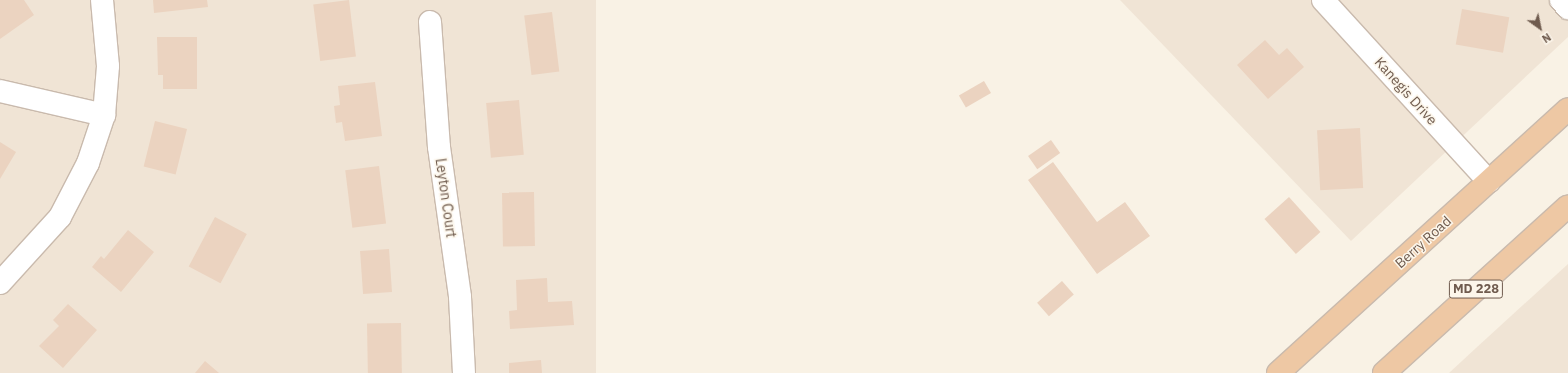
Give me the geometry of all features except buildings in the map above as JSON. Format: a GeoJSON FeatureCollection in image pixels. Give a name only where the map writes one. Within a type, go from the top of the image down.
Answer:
{"type":"FeatureCollection","features":[{"type":"Feature","properties":{"kind":"highway","name":"Berry Road"},"geometry":{"type":"LineString","coordinates":[[1278,373],[1568,109]]}},
{"type":"Feature","properties":{"kind":"highway","name":"MD 228"},"geometry":{"type":"LineString","coordinates":[[1384,373],[1568,206]]}},
{"type":"Feature","properties":{"kind":"street"},"geometry":{"type":"LineString","coordinates":[[0,283],[60,217],[88,162],[104,115],[108,66],[102,0]]}},
{"type":"Feature","properties":{"kind":"street","name":"Kanegis Drive"},"geometry":{"type":"LineString","coordinates":[[1324,0],[1489,182]]}},
{"type":"Feature","properties":{"kind":"street"},"geometry":{"type":"LineString","coordinates":[[1561,0],[1568,8]]}},
{"type":"Feature","properties":{"kind":"street","name":"Leyton Court"},"geometry":{"type":"LineString","coordinates":[[430,22],[439,147],[460,296],[464,373]]}},
{"type":"Feature","properties":{"kind":"street"},"geometry":{"type":"LineString","coordinates":[[0,91],[104,115]]}},
{"type":"Feature","properties":{"kind":"shaded area"},"geometry":{"type":"Polygon","coordinates":[[[0,0],[596,0],[596,373],[0,373],[0,0]]]}},
{"type":"Feature","properties":{"kind":"shaded area"},"geometry":{"type":"Polygon","coordinates":[[[1120,0],[1568,0],[1568,37],[1351,241],[1120,0]]]}},
{"type":"Feature","properties":{"kind":"shaded area"},"geometry":{"type":"Polygon","coordinates":[[[1568,264],[1568,373],[1449,373],[1476,348],[1568,264]]]}}]}
